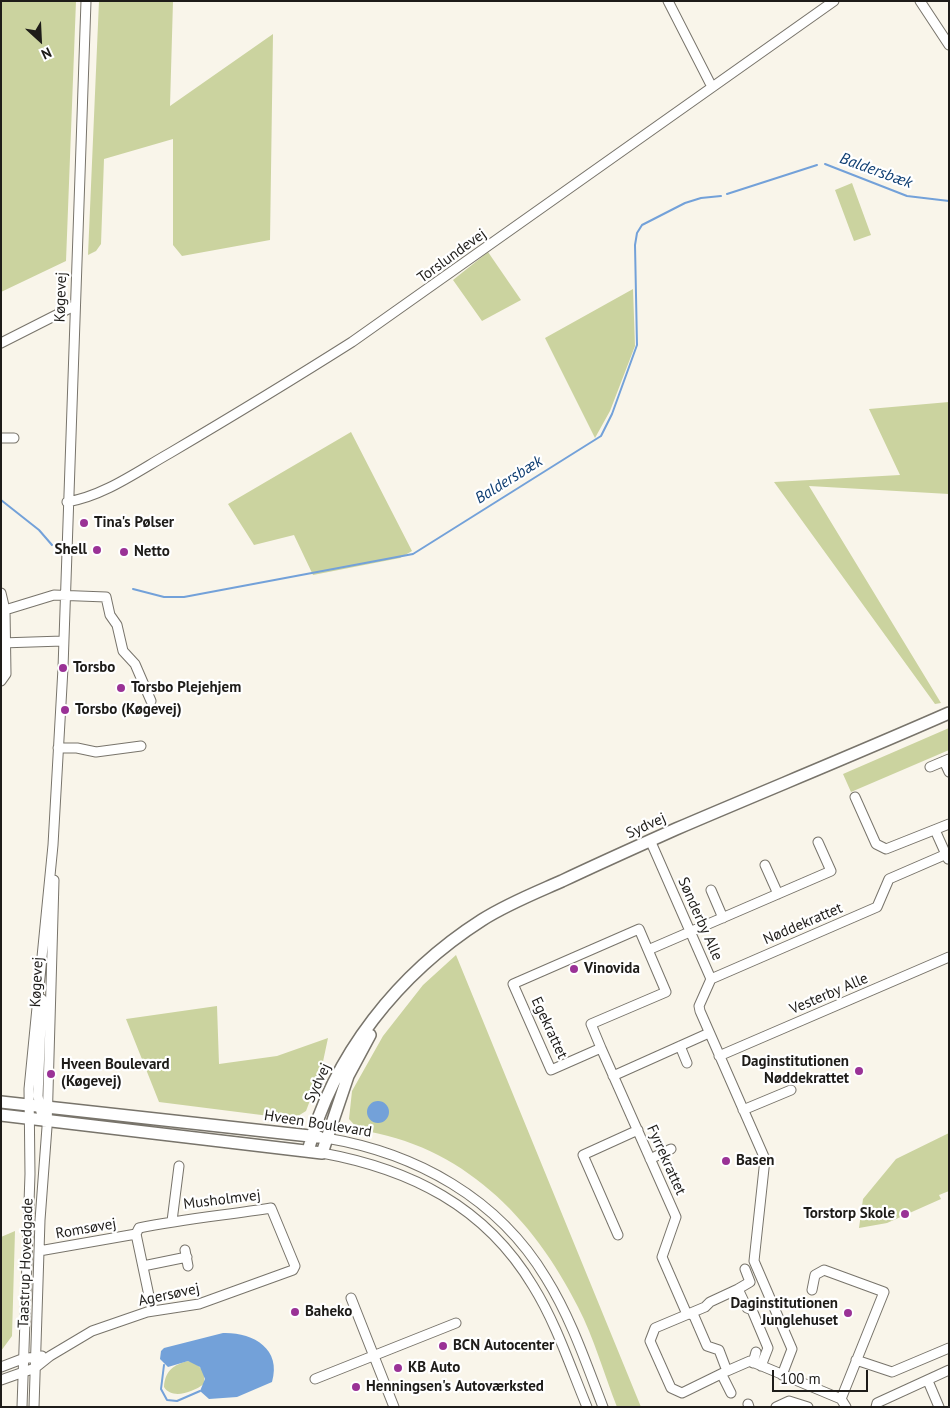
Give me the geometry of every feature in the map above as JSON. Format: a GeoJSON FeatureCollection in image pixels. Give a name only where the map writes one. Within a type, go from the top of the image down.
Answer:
{"type":"FeatureCollection","features":[{"type":"Feature","properties":{"kind":"main road","name":"Sydvej"},"geometry":{"type":"LineString","coordinates":[[308,1151],[321,1112],[346,1058],[368,1024],[423,965],[482,920],[516,902],[650,840],[949,713]]}},
{"type":"Feature","properties":{"kind":"main road","name":"Sydvej"},"geometry":{"type":"LineString","coordinates":[[322,1153],[348,1076],[383,1010]]}},
{"type":"Feature","properties":{"kind":"main road","name":"Hveen Boulevard"},"geometry":{"type":"LineString","coordinates":[[1,1102],[326,1138]]}},
{"type":"Feature","properties":{"kind":"main road","name":"Hveen Boulevard"},"geometry":{"type":"LineString","coordinates":[[1,1115],[322,1153]]}},
{"type":"Feature","properties":{"kind":"street","name":"Køgevej"},"geometry":{"type":"LineString","coordinates":[[39,1119],[43,989],[41,960],[53,845],[58,748],[86,1]]}},
{"type":"Feature","properties":{"kind":"street"},"geometry":{"type":"LineString","coordinates":[[668,1],[712,87]]}},
{"type":"Feature","properties":{"kind":"street","name":"Torslundevej"},"geometry":{"type":"LineString","coordinates":[[67,502],[92,495],[127,478],[272,393],[352,342],[834,1]]}},
{"type":"Feature","properties":{"kind":"street"},"geometry":{"type":"LineString","coordinates":[[920,1],[949,45]]}},
{"type":"Feature","properties":{"kind":"street"},"geometry":{"type":"LineString","coordinates":[[1,343],[74,306]]}},
{"type":"Feature","properties":{"kind":"street"},"geometry":{"type":"LineString","coordinates":[[1,438],[14,438]]}},
{"type":"Feature","properties":{"kind":"street"},"geometry":{"type":"LineString","coordinates":[[1,593],[5,610],[3,643],[6,674],[1,681]]}},
{"type":"Feature","properties":{"kind":"street"},"geometry":{"type":"LineString","coordinates":[[5,610],[48,596],[64,594],[92,598],[106,597],[110,615],[117,625],[123,651],[135,664],[152,701]]}},
{"type":"Feature","properties":{"kind":"street"},"geometry":{"type":"LineString","coordinates":[[3,643],[63,641]]}},
{"type":"Feature","properties":{"kind":"street"},"geometry":{"type":"LineString","coordinates":[[58,748],[77,748],[96,752],[141,746]]}},
{"type":"Feature","properties":{"kind":"street"},"geometry":{"type":"LineString","coordinates":[[930,767],[946,760],[949,772]]}},
{"type":"Feature","properties":{"kind":"street"},"geometry":{"type":"LineString","coordinates":[[855,797],[876,844],[886,850],[949,824]]}},
{"type":"Feature","properties":{"kind":"street"},"geometry":{"type":"LineString","coordinates":[[935,830],[947,856]]}},
{"type":"Feature","properties":{"kind":"street","name":"Sønderby Alle"},"geometry":{"type":"LineString","coordinates":[[650,840],[711,979],[699,1006],[709,1033],[765,1159],[754,1261],[792,1349],[782,1375]]}},
{"type":"Feature","properties":{"kind":"street"},"geometry":{"type":"LineString","coordinates":[[648,950],[831,871],[818,842]]}},
{"type":"Feature","properties":{"kind":"street","name":"Køgevej"},"geometry":{"type":"LineString","coordinates":[[39,1106],[55,877],[53,845]]}},
{"type":"Feature","properties":{"kind":"street","name":"Nøddekrattet"},"geometry":{"type":"LineString","coordinates":[[711,979],[877,908],[889,879],[947,856]]}},
{"type":"Feature","properties":{"kind":"street"},"geometry":{"type":"LineString","coordinates":[[765,865],[778,894]]}},
{"type":"Feature","properties":{"kind":"street"},"geometry":{"type":"LineString","coordinates":[[711,890],[723,918]]}},
{"type":"Feature","properties":{"kind":"street","name":"Egekrattet"},"geometry":{"type":"LineString","coordinates":[[639,929],[648,950],[666,992],[591,1024],[601,1048],[550,1070],[513,984],[639,929]]}},
{"type":"Feature","properties":{"kind":"street","name":"Vesterby Alle"},"geometry":{"type":"LineString","coordinates":[[719,1056],[949,957]]}},
{"type":"Feature","properties":{"kind":"street"},"geometry":{"type":"LineString","coordinates":[[614,1076],[709,1033]]}},
{"type":"Feature","properties":{"kind":"street"},"geometry":{"type":"LineString","coordinates":[[680,1046],[688,1063]]}},
{"type":"Feature","properties":{"kind":"street","name":"Fyrrekrattet"},"geometry":{"type":"LineString","coordinates":[[601,1048],[676,1217],[662,1257],[686,1312],[689,1314]]}},
{"type":"Feature","properties":{"kind":"street"},"geometry":{"type":"LineString","coordinates":[[743,1110],[787,1092],[788,1102]]}},
{"type":"Feature","properties":{"kind":"street"},"geometry":{"type":"LineString","coordinates":[[39,1106],[34,1108],[39,1119]]}},
{"type":"Feature","properties":{"kind":"street","name":"Taastrup Hovedgade"},"geometry":{"type":"LineString","coordinates":[[34,1407],[40,1220],[39,1119]]}},
{"type":"Feature","properties":{"kind":"street","name":"Taastrup Hovedgade"},"geometry":{"type":"LineString","coordinates":[[22,1407],[22,1359],[30,1174],[39,1119]]}},
{"type":"Feature","properties":{"kind":"street"},"geometry":{"type":"LineString","coordinates":[[618,1235],[583,1155],[638,1130]]}},
{"type":"Feature","properties":{"kind":"street","name":"Hveen Boulevard"},"geometry":{"type":"LineString","coordinates":[[326,1138],[373,1148],[418,1164],[453,1183],[499,1219],[518,1239],[546,1278],[572,1328],[603,1407]]}},
{"type":"Feature","properties":{"kind":"street"},"geometry":{"type":"LineString","coordinates":[[650,1159],[671,1149]]}},
{"type":"Feature","properties":{"kind":"street","name":"Hveen Boulevard"},"geometry":{"type":"LineString","coordinates":[[322,1153],[369,1162],[410,1177],[445,1196],[488,1230],[506,1248],[534,1286],[558,1335],[587,1407]]}},
{"type":"Feature","properties":{"kind":"street","name":"Musholmvej"},"geometry":{"type":"LineString","coordinates":[[172,1221],[179,1166]]}},
{"type":"Feature","properties":{"kind":"street","name":"Musholmvej"},"geometry":{"type":"LineString","coordinates":[[136,1234],[139,1228],[187,1218],[208,1218],[271,1208],[295,1266]]}},
{"type":"Feature","properties":{"kind":"street","name":"Romsøvej"},"geometry":{"type":"LineString","coordinates":[[39,1251],[136,1234],[152,1310]]}},
{"type":"Feature","properties":{"kind":"street"},"geometry":{"type":"LineString","coordinates":[[143,1266],[187,1258]]}},
{"type":"Feature","properties":{"kind":"street","name":"Agersøvej"},"geometry":{"type":"LineString","coordinates":[[35,1368],[50,1356],[92,1331],[152,1310],[199,1304],[293,1270],[295,1266]]}},
{"type":"Feature","properties":{"kind":"street"},"geometry":{"type":"LineString","coordinates":[[745,1269],[750,1282],[689,1314],[655,1328],[650,1340],[671,1388],[682,1393],[750,1362],[841,1399],[846,1407]]}},
{"type":"Feature","properties":{"kind":"street"},"geometry":{"type":"LineString","coordinates":[[812,1290],[815,1275],[824,1270],[884,1292],[841,1399]]}},
{"type":"Feature","properties":{"kind":"street"},"geometry":{"type":"LineString","coordinates":[[738,1289],[747,1308],[752,1310],[768,1348],[757,1365]]}},
{"type":"Feature","properties":{"kind":"street"},"geometry":{"type":"LineString","coordinates":[[351,1298],[394,1407]]}},
{"type":"Feature","properties":{"kind":"street"},"geometry":{"type":"LineString","coordinates":[[689,1314],[694,1316],[707,1346],[718,1350],[731,1393]]}},
{"type":"Feature","properties":{"kind":"street"},"geometry":{"type":"LineString","coordinates":[[315,1379],[456,1323]]}},
{"type":"Feature","properties":{"kind":"street"},"geometry":{"type":"LineString","coordinates":[[856,1360],[892,1372],[949,1348]]}},
{"type":"Feature","properties":{"kind":"street"},"geometry":{"type":"LineString","coordinates":[[756,1352],[757,1365]]}},
{"type":"Feature","properties":{"kind":"street"},"geometry":{"type":"LineString","coordinates":[[1,1367],[22,1359],[50,1356]]}},
{"type":"Feature","properties":{"kind":"street"},"geometry":{"type":"LineString","coordinates":[[1,1380],[35,1368]]}},
{"type":"Feature","properties":{"kind":"street"},"geometry":{"type":"LineString","coordinates":[[589,1370],[607,1407]]}},
{"type":"Feature","properties":{"kind":"street"},"geometry":{"type":"LineString","coordinates":[[876,1407],[878,1403],[949,1370]]}},
{"type":"Feature","properties":{"kind":"street"},"geometry":{"type":"LineString","coordinates":[[928,1381],[939,1407]]}},
{"type":"Feature","properties":{"kind":"street"},"geometry":{"type":"LineString","coordinates":[[776,1407],[790,1401],[808,1407]]}},
{"type":"Feature","properties":{"kind":"green space"},"geometry":{"type":"Polygon","coordinates":[[[1,1],[76,1],[66,261],[1,292],[1,1]]]}},
{"type":"Feature","properties":{"kind":"green space"},"geometry":{"type":"Polygon","coordinates":[[[99,1],[173,1],[170,106],[273,34],[270,240],[182,256],[173,245],[173,139],[104,159],[101,244],[96,251],[88,255],[99,1]]]}},
{"type":"Feature","properties":{"kind":"green space"},"geometry":{"type":"Polygon","coordinates":[[[852,183],[871,235],[854,241],[835,190],[852,183]]]}},
{"type":"Feature","properties":{"kind":"green space"},"geometry":{"type":"Polygon","coordinates":[[[488,252],[521,300],[482,321],[453,280],[488,252]]]}},
{"type":"Feature","properties":{"kind":"green space"},"geometry":{"type":"Polygon","coordinates":[[[633,289],[635,346],[610,411],[595,438],[545,338],[633,289]]]}},
{"type":"Feature","properties":{"kind":"green space"},"geometry":{"type":"Polygon","coordinates":[[[949,402],[949,494],[809,486],[941,703],[935,704],[774,482],[900,475],[869,409],[949,402]]]}},
{"type":"Feature","properties":{"kind":"green space"},"geometry":{"type":"Polygon","coordinates":[[[351,432],[412,551],[400,558],[313,575],[294,535],[254,545],[228,504],[351,432]]]}},
{"type":"Feature","properties":{"kind":"green space"},"geometry":{"type":"Polygon","coordinates":[[[949,728],[949,750],[851,792],[843,774],[949,728]]]}},
{"type":"Feature","properties":{"kind":"green space"},"geometry":{"type":"Polygon","coordinates":[[[456,955],[641,1407],[617,1407],[578,1307],[560,1274],[539,1243],[516,1215],[490,1190],[462,1169],[430,1151],[396,1138],[359,1130],[349,1119],[352,1091],[383,1036],[423,985],[456,955]]]}},
{"type":"Feature","properties":{"kind":"green space"},"geometry":{"type":"Polygon","coordinates":[[[217,1006],[219,1064],[277,1056],[328,1038],[321,1071],[306,1111],[293,1119],[159,1102],[126,1019],[217,1006]]]}},
{"type":"Feature","properties":{"kind":"green space"},"geometry":{"type":"Polygon","coordinates":[[[949,1133],[949,1191],[939,1195],[941,1199],[887,1223],[859,1228],[863,1199],[896,1159],[949,1133]]]}},
{"type":"Feature","properties":{"kind":"green space"},"geometry":{"type":"Polygon","coordinates":[[[15,1231],[12,1336],[1,1351],[1,1237],[15,1231]]]}},
{"type":"Feature","properties":{"kind":"green space"},"geometry":{"type":"Polygon","coordinates":[[[188,1361],[199,1366],[204,1375],[204,1384],[194,1390],[183,1393],[177,1394],[168,1391],[164,1387],[168,1373],[178,1364],[188,1361]]]}},
{"type":"Feature","properties":{"kind":"water"},"geometry":{"type":"Polygon","coordinates":[[[378,1101],[386,1104],[389,1112],[386,1120],[378,1123],[370,1120],[367,1112],[370,1104],[378,1101]]]}},
{"type":"Feature","properties":{"kind":"water"},"geometry":{"type":"Polygon","coordinates":[[[223,1333],[244,1335],[262,1344],[269,1351],[273,1360],[274,1370],[272,1382],[237,1397],[209,1399],[200,1391],[205,1379],[200,1367],[188,1361],[168,1367],[160,1359],[161,1351],[164,1348],[223,1333]]]}},
{"type":"Feature","properties":{"kind":"waterway","name":"Baldersbæk"},"geometry":{"type":"LineString","coordinates":[[825,164],[907,196],[949,201]]}},
{"type":"Feature","properties":{"kind":"waterway","name":"Baldersbæk"},"geometry":{"type":"LineString","coordinates":[[727,194],[817,165]]}},
{"type":"Feature","properties":{"kind":"waterway","name":"Baldersbæk"},"geometry":{"type":"LineString","coordinates":[[133,589],[164,597],[184,597],[413,554],[601,436],[612,414],[637,345],[635,245],[637,233],[642,225],[685,203],[701,198],[721,196]]}},
{"type":"Feature","properties":{"kind":"waterway","name":"Baldersbæk"},"geometry":{"type":"LineString","coordinates":[[1,500],[39,530],[52,545]]}},
{"type":"Feature","properties":{"kind":"waterway"},"geometry":{"type":"LineString","coordinates":[[164,1365],[161,1389],[167,1400],[177,1401],[200,1391]]}},
{"type":"Feature","properties":{"kind":"place","name":"Tina's Pølser"},"geometry":{"type":"Point","coordinates":[84,523]}},
{"type":"Feature","properties":{"kind":"place","name":"Shell"},"geometry":{"type":"Point","coordinates":[97,550]}},
{"type":"Feature","properties":{"kind":"place","name":"Netto"},"geometry":{"type":"Point","coordinates":[124,552]}},
{"type":"Feature","properties":{"kind":"place","name":"Torsbo"},"geometry":{"type":"Point","coordinates":[63,668]}},
{"type":"Feature","properties":{"kind":"place","name":"Torsbo Plejehjem"},"geometry":{"type":"Point","coordinates":[121,688]}},
{"type":"Feature","properties":{"kind":"place","name":"Torsbo (Køgevej)"},"geometry":{"type":"Point","coordinates":[65,710]}},
{"type":"Feature","properties":{"kind":"place","name":"Vinovida"},"geometry":{"type":"Point","coordinates":[574,969]}},
{"type":"Feature","properties":{"kind":"place","name":"Daginstitutionen Nøddekrattet"},"geometry":{"type":"Point","coordinates":[859,1071]}},
{"type":"Feature","properties":{"kind":"place","name":"Hveen Boulevard (Køgevej)"},"geometry":{"type":"Point","coordinates":[51,1074]}},
{"type":"Feature","properties":{"kind":"place","name":"Basen"},"geometry":{"type":"Point","coordinates":[726,1161]}},
{"type":"Feature","properties":{"kind":"place","name":"Torstorp Skole"},"geometry":{"type":"Point","coordinates":[905,1214]}},
{"type":"Feature","properties":{"kind":"place","name":"Baheko"},"geometry":{"type":"Point","coordinates":[295,1312]}},
{"type":"Feature","properties":{"kind":"place","name":"Daginstitutionen Junglehuset"},"geometry":{"type":"Point","coordinates":[848,1313]}},
{"type":"Feature","properties":{"kind":"place","name":"BCN Autocenter"},"geometry":{"type":"Point","coordinates":[443,1346]}},
{"type":"Feature","properties":{"kind":"place","name":"KB Auto"},"geometry":{"type":"Point","coordinates":[398,1368]}},
{"type":"Feature","properties":{"kind":"place","name":"Henningsen's Autoværksted"},"geometry":{"type":"Point","coordinates":[356,1387]}}]}
